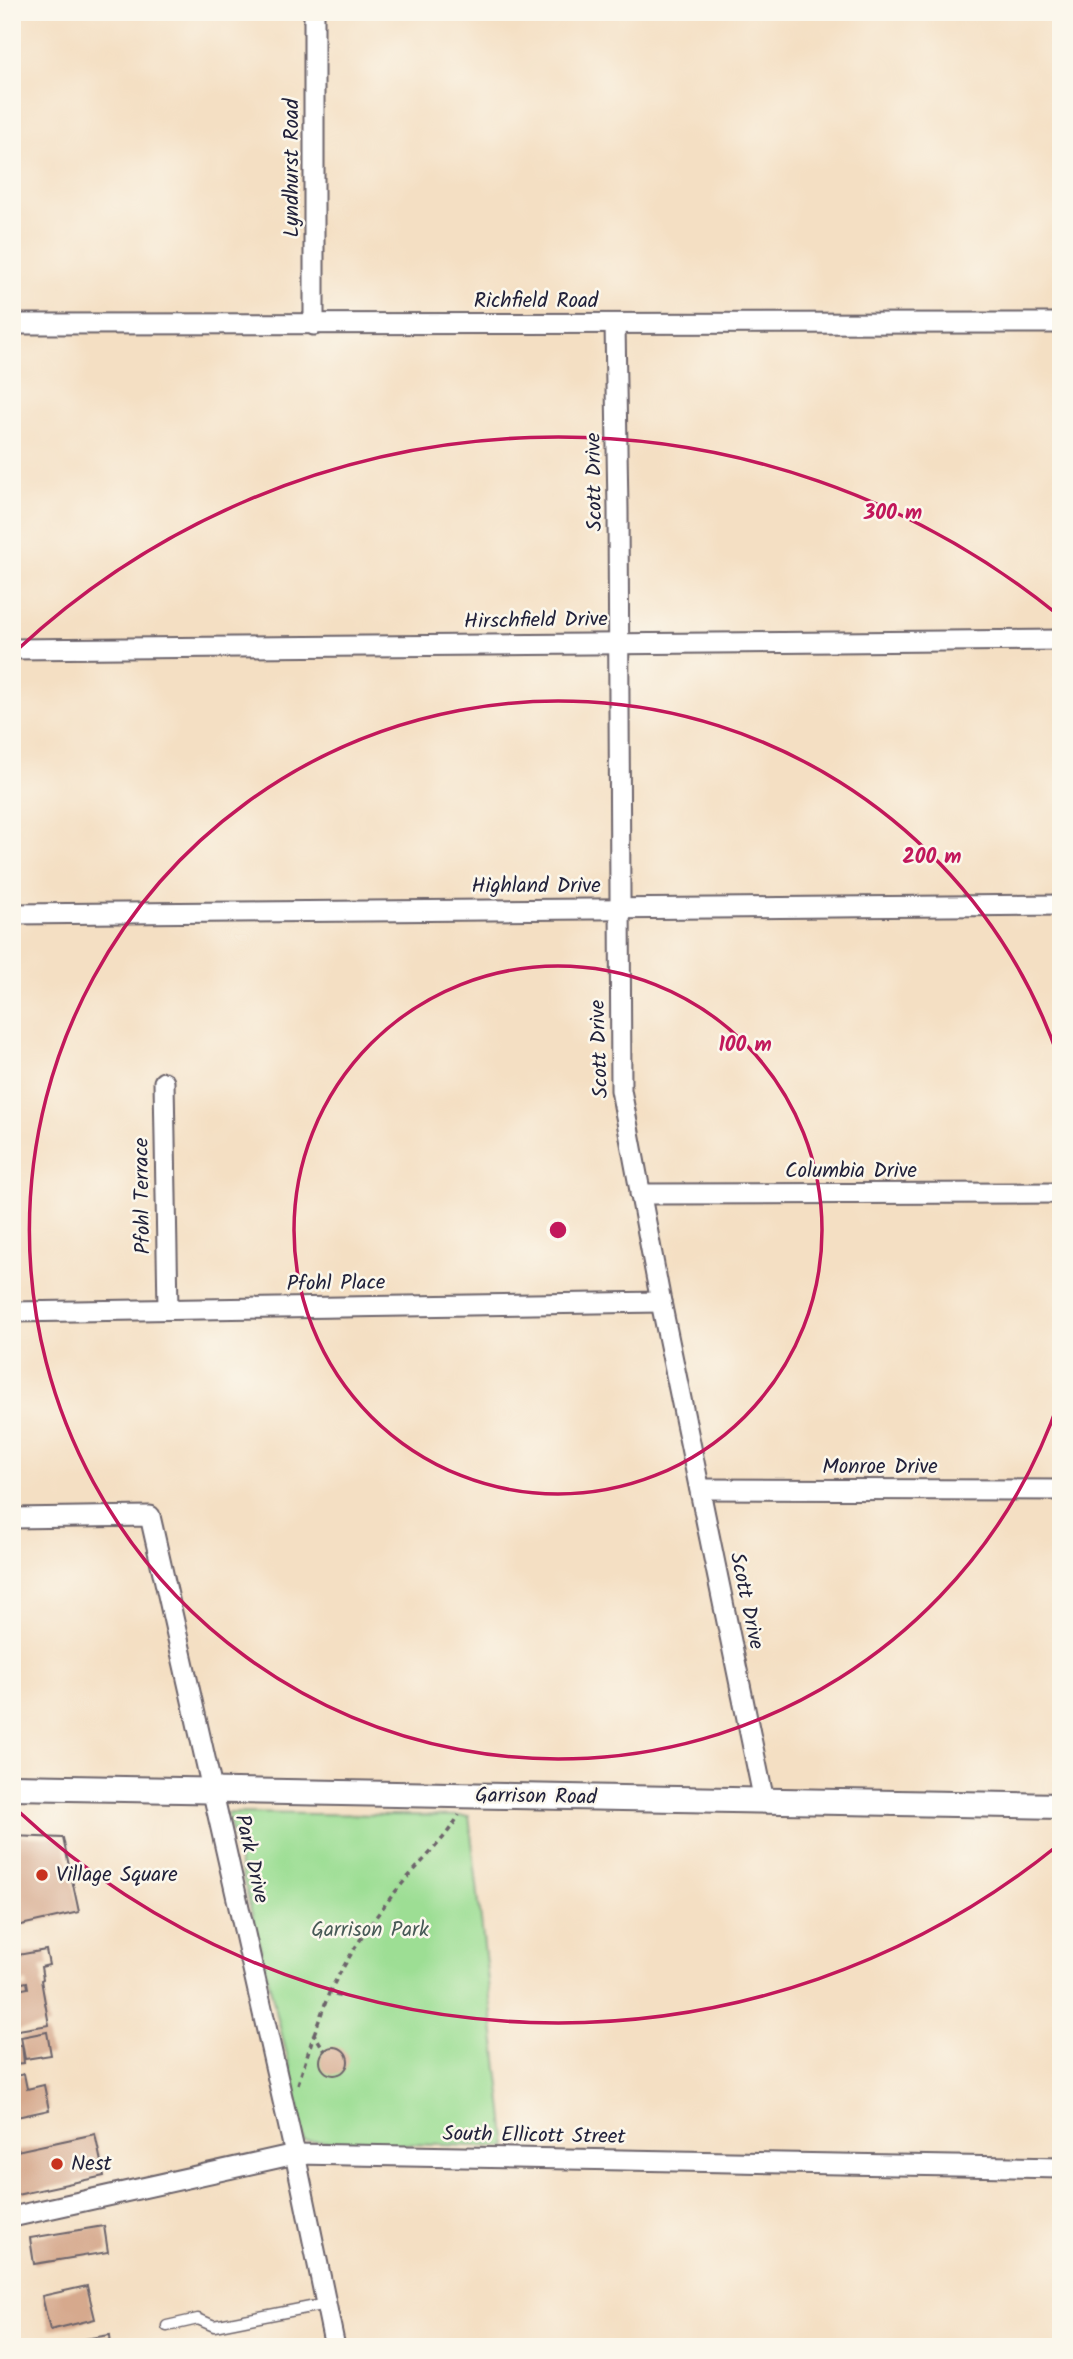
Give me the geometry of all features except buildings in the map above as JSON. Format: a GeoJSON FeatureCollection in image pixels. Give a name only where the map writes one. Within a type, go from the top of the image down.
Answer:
{"type":"FeatureCollection","features":[{"type":"Feature","properties":{"kind":"street","name":"Lyndhurst Road"},"geometry":{"type":"LineString","coordinates":[[314,12],[314,324]]}},
{"type":"Feature","properties":{"kind":"street","name":"Richfield Road"},"geometry":{"type":"LineString","coordinates":[[12,324],[1061,323]]}},
{"type":"Feature","properties":{"kind":"street","name":"Scott Drive"},"geometry":{"type":"LineString","coordinates":[[615,324],[621,1090],[661,1302],[764,1801]]}},
{"type":"Feature","properties":{"kind":"street","name":"Hirschfield Drive"},"geometry":{"type":"LineString","coordinates":[[12,649],[1061,640]]}},
{"type":"Feature","properties":{"kind":"street","name":"Highland Drive"},"geometry":{"type":"LineString","coordinates":[[12,914],[1061,905]]}},
{"type":"Feature","properties":{"kind":"street","name":"Pfohl Terrace"},"geometry":{"type":"LineString","coordinates":[[164,1082],[168,1310]]}},
{"type":"Feature","properties":{"kind":"street","name":"Columbia Drive"},"geometry":{"type":"LineString","coordinates":[[640,1194],[1061,1193]]}},
{"type":"Feature","properties":{"kind":"street","name":"Pfohl Place"},"geometry":{"type":"LineString","coordinates":[[12,1312],[661,1302]]}},
{"type":"Feature","properties":{"kind":"street","name":"Monroe Drive"},"geometry":{"type":"LineString","coordinates":[[700,1489],[1061,1490]]}},
{"type":"Feature","properties":{"kind":"street","name":"Park Drive"},"geometry":{"type":"LineString","coordinates":[[12,1518],[150,1516],[295,2154],[335,2347]]}},
{"type":"Feature","properties":{"kind":"street","name":"Garrison Road"},"geometry":{"type":"LineString","coordinates":[[12,1787],[1061,1806]]}},
{"type":"Feature","properties":{"kind":"street","name":"South Ellicott Street"},"geometry":{"type":"LineString","coordinates":[[12,2217],[295,2154],[1061,2168]]}},
{"type":"Feature","properties":{"kind":"lane"},"geometry":{"type":"LineString","coordinates":[[167,2326],[198,2319],[214,2326],[326,2304]]}},
{"type":"Feature","properties":{"kind":"path"},"geometry":{"type":"LineString","coordinates":[[282,2096],[296,2092],[329,1993],[345,1962],[398,1888],[459,1816],[459,1795]]}},
{"type":"Feature","properties":{"kind":"path"},"geometry":{"type":"LineString","coordinates":[[329,1993],[342,1997]]}},
{"type":"Feature","properties":{"kind":"path"},"geometry":{"type":"LineString","coordinates":[[314,2034],[325,2051]]}},
{"type":"Feature","properties":{"kind":"green space","name":"Garrison Park"},"geometry":{"type":"Polygon","coordinates":[[[227,1813],[469,1816],[507,2147],[304,2141],[296,2092],[227,1813]]]}},
{"type":"Feature","properties":{"kind":"place","name":"Village Square"},"geometry":{"type":"Point","coordinates":[42,1875]}},
{"type":"Feature","properties":{"kind":"place","name":"Nest"},"geometry":{"type":"Point","coordinates":[57,2164]}}]}
